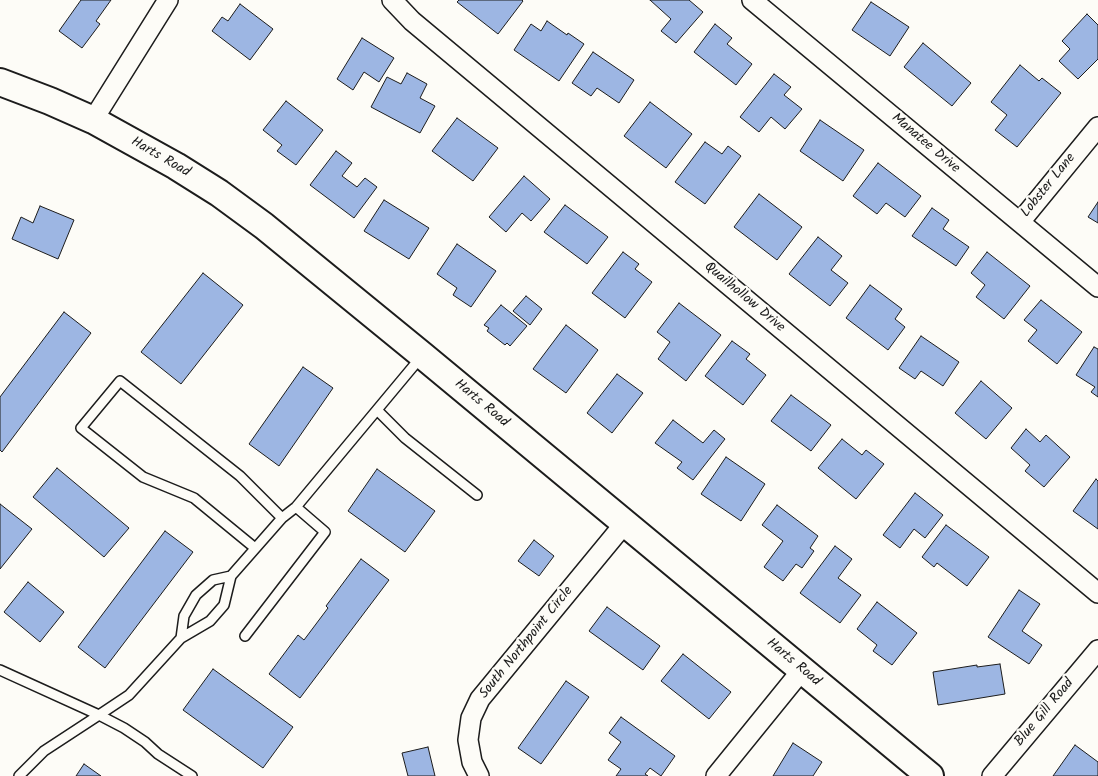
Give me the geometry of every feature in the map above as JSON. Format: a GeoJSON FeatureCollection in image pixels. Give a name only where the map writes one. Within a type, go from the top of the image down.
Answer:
{"type":"FeatureCollection","features":[{"type":"Feature","properties":{"kind":"street"},"geometry":{"type":"LineString","coordinates":[[93,120],[168,0]]}},
{"type":"Feature","properties":{"kind":"street","name":"Quailhollow Drive"},"geometry":{"type":"LineString","coordinates":[[392,0],[412,20],[1098,593]]}},
{"type":"Feature","properties":{"kind":"street","name":"Manatee Drive"},"geometry":{"type":"LineString","coordinates":[[752,0],[1098,287]]}},
{"type":"Feature","properties":{"kind":"street","name":"Harts Road"},"geometry":{"type":"LineString","coordinates":[[0,82],[93,120],[176,166],[264,226],[930,776]]}},
{"type":"Feature","properties":{"kind":"street","name":"Lobster Lane"},"geometry":{"type":"LineString","coordinates":[[1020,222],[1098,127]]}},
{"type":"Feature","properties":{"kind":"street","name":"South Northpoint Circle"},"geometry":{"type":"LineString","coordinates":[[479,776],[472,762],[468,740],[471,718],[480,700],[625,523]]}},
{"type":"Feature","properties":{"kind":"street","name":"Blue Gill Road"},"geometry":{"type":"LineString","coordinates":[[992,776],[1098,650]]}},
{"type":"Feature","properties":{"kind":"street"},"geometry":{"type":"LineString","coordinates":[[716,776],[802,670]]}},
{"type":"Feature","properties":{"kind":"lane"},"geometry":{"type":"LineString","coordinates":[[19,776],[44,751],[129,696],[181,638],[210,622],[224,605],[231,576],[282,518],[296,507],[422,355]]}},
{"type":"Feature","properties":{"kind":"lane"},"geometry":{"type":"LineString","coordinates":[[255,548],[194,498],[143,477],[81,428],[120,381],[240,476],[282,518]]}},
{"type":"Feature","properties":{"kind":"lane"},"geometry":{"type":"LineString","coordinates":[[377,410],[405,438],[477,495]]}},
{"type":"Feature","properties":{"kind":"lane"},"geometry":{"type":"LineString","coordinates":[[245,636],[325,532],[296,507]]}},
{"type":"Feature","properties":{"kind":"lane"},"geometry":{"type":"LineString","coordinates":[[181,638],[184,616],[196,595],[212,580],[231,576]]}},
{"type":"Feature","properties":{"kind":"lane"},"geometry":{"type":"LineString","coordinates":[[0,670],[124,728],[145,742],[158,754],[192,776]]}},
{"type":"Feature","properties":{"kind":"building"},"geometry":{"type":"Polygon","coordinates":[[[81,0],[111,0],[96,21],[100,24],[82,48],[59,31],[81,0]]]}},
{"type":"Feature","properties":{"kind":"building"},"geometry":{"type":"Polygon","coordinates":[[[459,0],[523,1],[498,34],[457,2],[459,0]]]}},
{"type":"Feature","properties":{"kind":"building"},"geometry":{"type":"Polygon","coordinates":[[[650,0],[689,0],[703,12],[676,43],[661,31],[671,19],[650,0]]]}},
{"type":"Feature","properties":{"kind":"building"},"geometry":{"type":"Polygon","coordinates":[[[871,2],[909,27],[890,56],[852,30],[871,2]]]}},
{"type":"Feature","properties":{"kind":"building"},"geometry":{"type":"Polygon","coordinates":[[[240,4],[273,29],[250,60],[212,31],[222,17],[228,21],[240,4]]]}},
{"type":"Feature","properties":{"kind":"building"},"geometry":{"type":"Polygon","coordinates":[[[1087,14],[1098,25],[1098,59],[1078,79],[1059,61],[1070,49],[1062,41],[1087,14]]]}},
{"type":"Feature","properties":{"kind":"building"},"geometry":{"type":"Polygon","coordinates":[[[547,21],[584,44],[559,81],[514,50],[531,24],[541,31],[547,21]]]}},
{"type":"Feature","properties":{"kind":"building"},"geometry":{"type":"Polygon","coordinates":[[[715,24],[732,38],[727,44],[752,64],[736,85],[694,52],[715,24]]]}},
{"type":"Feature","properties":{"kind":"building"},"geometry":{"type":"Polygon","coordinates":[[[362,38],[394,58],[379,82],[364,72],[353,90],[337,79],[362,38]]]}},
{"type":"Feature","properties":{"kind":"building"},"geometry":{"type":"Polygon","coordinates":[[[923,43],[971,83],[952,106],[904,67],[923,43]]]}},
{"type":"Feature","properties":{"kind":"building"},"geometry":{"type":"Polygon","coordinates":[[[593,52],[634,80],[619,103],[597,88],[591,96],[572,83],[593,52]]]}},
{"type":"Feature","properties":{"kind":"building"},"geometry":{"type":"Polygon","coordinates":[[[1020,65],[1039,81],[1042,78],[1061,93],[1017,147],[995,130],[1007,115],[991,102],[1020,65]]]}},
{"type":"Feature","properties":{"kind":"building"},"geometry":{"type":"Polygon","coordinates":[[[407,73],[427,84],[420,98],[435,106],[420,133],[371,107],[387,77],[401,84],[407,73]]]}},
{"type":"Feature","properties":{"kind":"building"},"geometry":{"type":"Polygon","coordinates":[[[774,74],[791,87],[784,95],[802,109],[785,129],[771,117],[759,132],[740,117],[774,74]]]}},
{"type":"Feature","properties":{"kind":"building"},"geometry":{"type":"Polygon","coordinates":[[[286,101],[323,130],[296,165],[277,151],[282,145],[263,130],[286,101]]]}},
{"type":"Feature","properties":{"kind":"building"},"geometry":{"type":"Polygon","coordinates":[[[650,102],[692,134],[666,168],[624,136],[650,102]]]}},
{"type":"Feature","properties":{"kind":"building"},"geometry":{"type":"Polygon","coordinates":[[[457,118],[498,148],[473,181],[432,151],[457,118]]]}},
{"type":"Feature","properties":{"kind":"building"},"geometry":{"type":"Polygon","coordinates":[[[820,120],[864,150],[843,181],[800,151],[820,120]]]}},
{"type":"Feature","properties":{"kind":"building"},"geometry":{"type":"Polygon","coordinates":[[[705,142],[722,154],[728,146],[741,156],[705,204],[675,182],[705,142]]]}},
{"type":"Feature","properties":{"kind":"building"},"geometry":{"type":"Polygon","coordinates":[[[336,151],[352,163],[342,176],[357,187],[365,178],[377,187],[354,218],[310,185],[336,151]]]}},
{"type":"Feature","properties":{"kind":"building"},"geometry":{"type":"Polygon","coordinates":[[[878,163],[921,196],[905,217],[886,203],[877,214],[853,196],[878,163]]]}},
{"type":"Feature","properties":{"kind":"building"},"geometry":{"type":"Polygon","coordinates":[[[524,176],[550,199],[531,221],[522,213],[506,232],[489,217],[524,176]]]}},
{"type":"Feature","properties":{"kind":"building"},"geometry":{"type":"Polygon","coordinates":[[[759,194],[802,227],[777,260],[734,227],[759,194]]]}},
{"type":"Feature","properties":{"kind":"building"},"geometry":{"type":"Polygon","coordinates":[[[384,200],[429,228],[409,259],[364,231],[384,200]]]}},
{"type":"Feature","properties":{"kind":"building"},"geometry":{"type":"Polygon","coordinates":[[[1098,202],[1098,223],[1088,217],[1098,202]]]}},
{"type":"Feature","properties":{"kind":"building"},"geometry":{"type":"Polygon","coordinates":[[[565,205],[608,237],[587,264],[544,232],[565,205]]]}},
{"type":"Feature","properties":{"kind":"building"},"geometry":{"type":"Polygon","coordinates":[[[40,206],[74,220],[58,259],[12,239],[21,217],[33,223],[40,206]]]}},
{"type":"Feature","properties":{"kind":"building"},"geometry":{"type":"Polygon","coordinates":[[[932,208],[949,220],[943,229],[969,247],[956,266],[912,236],[932,208]]]}},
{"type":"Feature","properties":{"kind":"building"},"geometry":{"type":"Polygon","coordinates":[[[818,237],[842,256],[831,270],[848,283],[830,306],[789,274],[818,237]]]}},
{"type":"Feature","properties":{"kind":"building"},"geometry":{"type":"Polygon","coordinates":[[[457,244],[496,271],[471,307],[453,295],[457,288],[437,274],[457,244]]]}},
{"type":"Feature","properties":{"kind":"building"},"geometry":{"type":"Polygon","coordinates":[[[623,252],[639,264],[635,269],[652,282],[625,318],[592,293],[623,252]]]}},
{"type":"Feature","properties":{"kind":"building"},"geometry":{"type":"Polygon","coordinates":[[[987,252],[1030,286],[1004,319],[976,297],[985,285],[971,273],[987,252]]]}},
{"type":"Feature","properties":{"kind":"building"},"geometry":{"type":"Polygon","coordinates":[[[203,273],[243,305],[181,384],[141,352],[203,273]]]}},
{"type":"Feature","properties":{"kind":"building"},"geometry":{"type":"Polygon","coordinates":[[[870,285],[902,309],[895,319],[905,327],[888,350],[846,318],[870,285]]]}},
{"type":"Feature","properties":{"kind":"building"},"geometry":{"type":"Polygon","coordinates":[[[526,296],[542,309],[530,325],[513,311],[526,296]]]}},
{"type":"Feature","properties":{"kind":"building"},"geometry":{"type":"Polygon","coordinates":[[[1041,300],[1082,332],[1057,364],[1028,341],[1037,330],[1024,320],[1041,300]]]}},
{"type":"Feature","properties":{"kind":"building"},"geometry":{"type":"Polygon","coordinates":[[[679,303],[721,335],[686,381],[658,359],[670,342],[657,332],[679,303]]]}},
{"type":"Feature","properties":{"kind":"building"},"geometry":{"type":"Polygon","coordinates":[[[501,305],[527,326],[510,346],[507,343],[505,345],[487,331],[489,328],[484,325],[501,305]]]}},
{"type":"Feature","properties":{"kind":"building"},"geometry":{"type":"Polygon","coordinates":[[[64,312],[91,333],[2,452],[0,450],[0,397],[64,312]]]}},
{"type":"Feature","properties":{"kind":"building"},"geometry":{"type":"Polygon","coordinates":[[[566,325],[598,350],[566,393],[533,369],[566,325]]]}},
{"type":"Feature","properties":{"kind":"building"},"geometry":{"type":"Polygon","coordinates":[[[921,336],[959,362],[943,386],[921,371],[915,379],[899,368],[921,336]]]}},
{"type":"Feature","properties":{"kind":"building"},"geometry":{"type":"Polygon","coordinates":[[[732,341],[750,354],[746,359],[766,375],[743,405],[705,376],[732,341]]]}},
{"type":"Feature","properties":{"kind":"building"},"geometry":{"type":"Polygon","coordinates":[[[1094,347],[1098,349],[1098,397],[1091,392],[1095,387],[1076,375],[1094,347]]]}},
{"type":"Feature","properties":{"kind":"building"},"geometry":{"type":"Polygon","coordinates":[[[303,367],[333,388],[279,466],[249,444],[303,367]]]}},
{"type":"Feature","properties":{"kind":"building"},"geometry":{"type":"Polygon","coordinates":[[[617,374],[643,393],[612,433],[587,413],[617,374]]]}},
{"type":"Feature","properties":{"kind":"building"},"geometry":{"type":"Polygon","coordinates":[[[981,381],[1012,408],[986,439],[955,413],[981,381]]]}},
{"type":"Feature","properties":{"kind":"building"},"geometry":{"type":"Polygon","coordinates":[[[791,395],[831,425],[811,451],[771,421],[791,395]]]}},
{"type":"Feature","properties":{"kind":"building"},"geometry":{"type":"Polygon","coordinates":[[[673,420],[703,443],[714,430],[725,439],[693,480],[677,468],[682,462],[655,443],[673,420]]]}},
{"type":"Feature","properties":{"kind":"building"},"geometry":{"type":"Polygon","coordinates":[[[1026,429],[1040,442],[1046,435],[1070,457],[1044,487],[1025,471],[1030,465],[1011,448],[1026,429]]]}},
{"type":"Feature","properties":{"kind":"building"},"geometry":{"type":"Polygon","coordinates":[[[842,439],[862,455],[866,450],[884,464],[856,499],[818,468],[842,439]]]}},
{"type":"Feature","properties":{"kind":"building"},"geometry":{"type":"Polygon","coordinates":[[[726,457],[765,484],[741,521],[701,494],[726,457]]]}},
{"type":"Feature","properties":{"kind":"building"},"geometry":{"type":"Polygon","coordinates":[[[57,468],[129,528],[104,557],[33,497],[57,468]]]}},
{"type":"Feature","properties":{"kind":"building"},"geometry":{"type":"Polygon","coordinates":[[[377,469],[435,511],[405,552],[348,511],[377,469]]]}},
{"type":"Feature","properties":{"kind":"building"},"geometry":{"type":"Polygon","coordinates":[[[1096,479],[1098,481],[1098,529],[1073,511],[1096,479]]]}},
{"type":"Feature","properties":{"kind":"building"},"geometry":{"type":"Polygon","coordinates":[[[915,493],[943,515],[925,538],[914,529],[900,548],[883,535],[915,493]]]}},
{"type":"Feature","properties":{"kind":"building"},"geometry":{"type":"Polygon","coordinates":[[[0,504],[32,529],[0,569],[0,504]]]}},
{"type":"Feature","properties":{"kind":"building"},"geometry":{"type":"Polygon","coordinates":[[[777,505],[818,536],[810,548],[814,551],[802,568],[796,564],[783,581],[764,567],[783,541],[762,525],[777,505]]]}},
{"type":"Feature","properties":{"kind":"building"},"geometry":{"type":"Polygon","coordinates":[[[946,525],[989,557],[967,586],[937,563],[934,567],[922,557],[946,525]]]}},
{"type":"Feature","properties":{"kind":"building"},"geometry":{"type":"Polygon","coordinates":[[[165,531],[193,552],[105,668],[78,647],[165,531]]]}},
{"type":"Feature","properties":{"kind":"building"},"geometry":{"type":"Polygon","coordinates":[[[534,540],[554,556],[539,576],[518,561],[534,540]]]}},
{"type":"Feature","properties":{"kind":"building"},"geometry":{"type":"Polygon","coordinates":[[[835,546],[852,559],[838,578],[861,595],[840,623],[800,593],[835,546]]]}},
{"type":"Feature","properties":{"kind":"building"},"geometry":{"type":"Polygon","coordinates":[[[361,559],[389,580],[300,698],[269,674],[298,635],[304,640],[328,608],[326,606],[361,559]]]}},
{"type":"Feature","properties":{"kind":"building"},"geometry":{"type":"Polygon","coordinates":[[[28,582],[64,612],[40,642],[4,612],[28,582]]]}},
{"type":"Feature","properties":{"kind":"building"},"geometry":{"type":"Polygon","coordinates":[[[1019,590],[1040,604],[1022,631],[1042,645],[1029,664],[988,637],[1019,590]]]}},
{"type":"Feature","properties":{"kind":"building"},"geometry":{"type":"Polygon","coordinates":[[[877,602],[917,633],[892,665],[873,651],[877,645],[857,629],[877,602]]]}},
{"type":"Feature","properties":{"kind":"building"},"geometry":{"type":"Polygon","coordinates":[[[607,607],[660,646],[643,670],[589,631],[607,607]]]}},
{"type":"Feature","properties":{"kind":"building"},"geometry":{"type":"Polygon","coordinates":[[[683,654],[731,692],[709,719],[661,681],[683,654]]]}},
{"type":"Feature","properties":{"kind":"building"},"geometry":{"type":"Polygon","coordinates":[[[1000,664],[1005,694],[938,705],[933,672],[977,665],[977,667],[1000,664]]]}},
{"type":"Feature","properties":{"kind":"building"},"geometry":{"type":"Polygon","coordinates":[[[213,669],[293,727],[263,768],[183,710],[213,669]]]}},
{"type":"Feature","properties":{"kind":"building"},"geometry":{"type":"Polygon","coordinates":[[[566,681],[589,697],[541,764],[518,748],[566,681]]]}},
{"type":"Feature","properties":{"kind":"building"},"geometry":{"type":"Polygon","coordinates":[[[621,717],[675,756],[661,776],[650,768],[645,774],[648,776],[616,776],[621,769],[608,760],[621,742],[609,733],[621,717]]]}},
{"type":"Feature","properties":{"kind":"building"},"geometry":{"type":"Polygon","coordinates":[[[793,743],[822,762],[813,776],[773,776],[793,743]]]}},
{"type":"Feature","properties":{"kind":"building"},"geometry":{"type":"Polygon","coordinates":[[[1075,745],[1098,762],[1098,776],[1053,776],[1075,745]]]}},
{"type":"Feature","properties":{"kind":"building"},"geometry":{"type":"Polygon","coordinates":[[[428,747],[435,776],[408,776],[402,753],[428,747]]]}},
{"type":"Feature","properties":{"kind":"building"},"geometry":{"type":"Polygon","coordinates":[[[84,764],[101,776],[76,776],[84,764]]]}}]}
